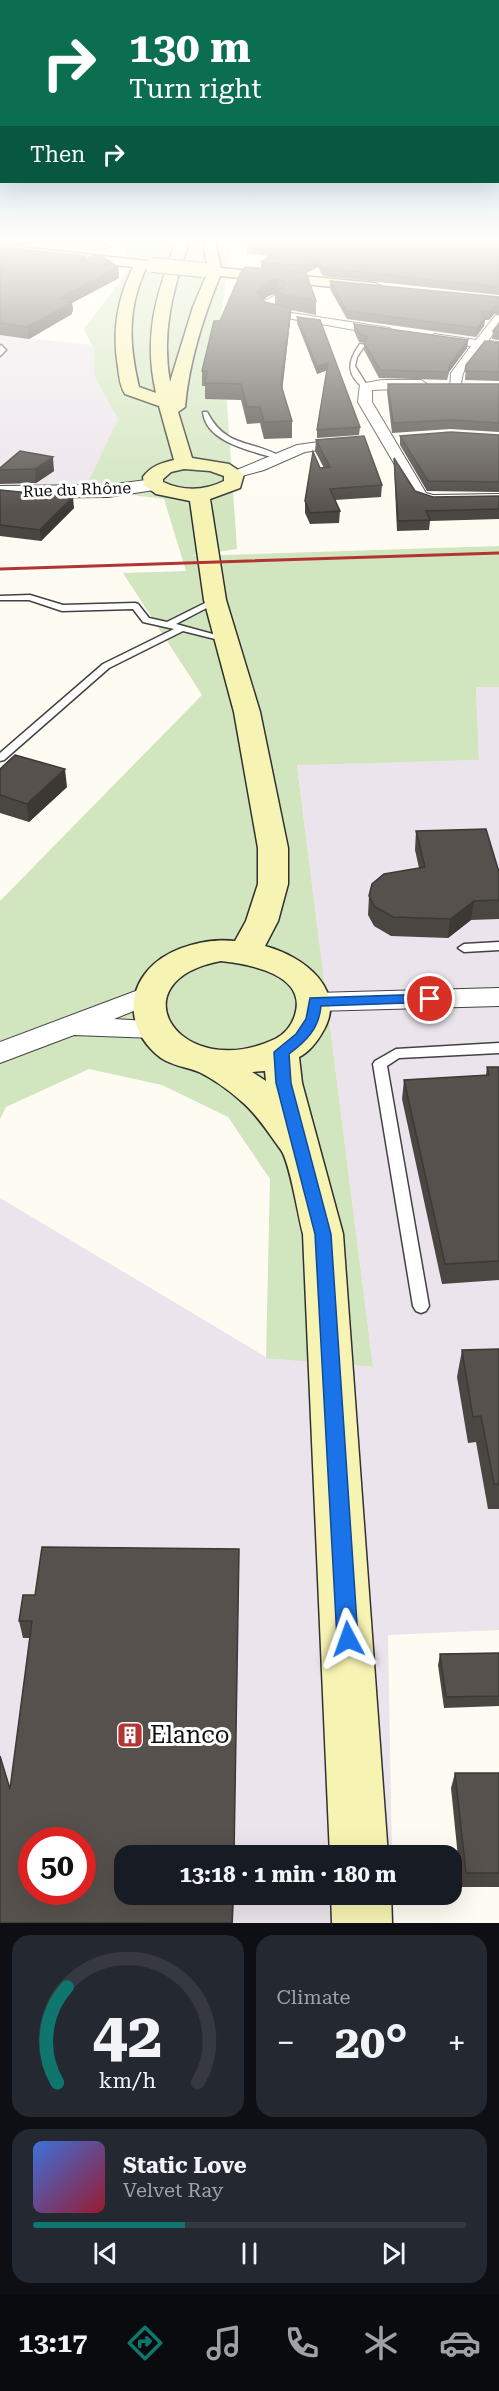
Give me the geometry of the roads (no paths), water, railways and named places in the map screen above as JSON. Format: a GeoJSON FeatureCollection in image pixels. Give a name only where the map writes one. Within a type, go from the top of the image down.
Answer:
{"type":"FeatureCollection","features":[{"type":"Feature","properties":{"kind":"main road"},"geometry":{"type":"LineString","coordinates":[[121,332],[131,390],[168,407],[177,406],[179,377],[193,332]]}},
{"type":"Feature","properties":{"kind":"main road"},"geometry":{"type":"LineString","coordinates":[[159,332],[158,345],[168,407],[183,463]]}},
{"type":"Feature","properties":{"kind":"main road"},"geometry":{"type":"LineString","coordinates":[[183,463],[226,468],[234,474],[233,484],[222,491],[199,495],[181,495],[154,485],[153,477],[164,468],[183,463]]}},
{"type":"Feature","properties":{"kind":"main road"},"geometry":{"type":"LineString","coordinates":[[199,495],[215,600],[247,712],[273,848],[273,884],[262,921],[247,951]]}},
{"type":"Feature","properties":{"kind":"main road"},"geometry":{"type":"LineString","coordinates":[[210,1062],[247,1063],[281,1052],[301,1038],[313,1020],[315,1002],[308,984],[294,968],[272,957],[247,951],[213,951],[197,955],[175,964],[159,978],[149,995],[148,1012],[154,1029],[176,1050],[210,1062],[255,1092],[303,1151]]}},
{"type":"Feature","properties":{"kind":"main road"},"geometry":{"type":"LineString","coordinates":[[281,1052],[284,1083],[323,1234],[358,1845]]}},
{"type":"Feature","properties":{"kind":"main road"},"geometry":{"type":"LineString","coordinates":[[361,1905],[362,1923]]}},
{"type":"Feature","properties":{"kind":"street"},"geometry":{"type":"LineString","coordinates":[[390,332],[499,346]]}},
{"type":"Feature","properties":{"kind":"street"},"geometry":{"type":"LineString","coordinates":[[487,332],[450,385],[382,384],[365,387],[365,402],[374,440],[420,496],[432,500],[499,499]]}},
{"type":"Feature","properties":{"kind":"street"},"geometry":{"type":"LineString","coordinates":[[234,474],[316,444],[401,438]]}},
{"type":"Feature","properties":{"kind":"street","name":"Rue du Rhône"},"geometry":{"type":"LineString","coordinates":[[0,492],[108,491],[154,485]]}},
{"type":"Feature","properties":{"kind":"street"},"geometry":{"type":"LineString","coordinates":[[0,1053],[149,995]]}},
{"type":"Feature","properties":{"kind":"street"},"geometry":{"type":"LineString","coordinates":[[315,1002],[499,997]]}},
{"type":"Feature","properties":{"kind":"street"},"geometry":{"type":"LineString","coordinates":[[67,1027],[154,1029]]}},
{"type":"Feature","properties":{"kind":"lane"},"geometry":{"type":"LineString","coordinates":[[362,345],[351,359],[352,371],[365,387]]}},
{"type":"Feature","properties":{"kind":"lane"},"geometry":{"type":"LineString","coordinates":[[0,354],[3,350],[1,347]]}},
{"type":"Feature","properties":{"kind":"lane"},"geometry":{"type":"LineString","coordinates":[[205,413],[212,430],[223,437],[280,458]]}},
{"type":"Feature","properties":{"kind":"lane"},"geometry":{"type":"LineString","coordinates":[[0,598],[30,597],[62,608],[135,606],[146,620],[227,639]]}},
{"type":"Feature","properties":{"kind":"lane"},"geometry":{"type":"LineString","coordinates":[[166,626],[215,600]]}},
{"type":"Feature","properties":{"kind":"lane"},"geometry":{"type":"LineString","coordinates":[[0,758],[106,666],[181,629]]}},
{"type":"Feature","properties":{"kind":"lane"},"geometry":{"type":"LineString","coordinates":[[464,948],[499,946]]}},
{"type":"Feature","properties":{"kind":"lane"},"geometry":{"type":"LineString","coordinates":[[421,1306],[380,1064],[396,1054],[499,1048]]}},
{"type":"Feature","properties":{"kind":"railway"},"geometry":{"type":"LineString","coordinates":[[0,569],[499,553]]}},
{"type":"Feature","properties":{"kind":"place","name":"Elanco"},"geometry":{"type":"Point","coordinates":[130,1735]}}]}
